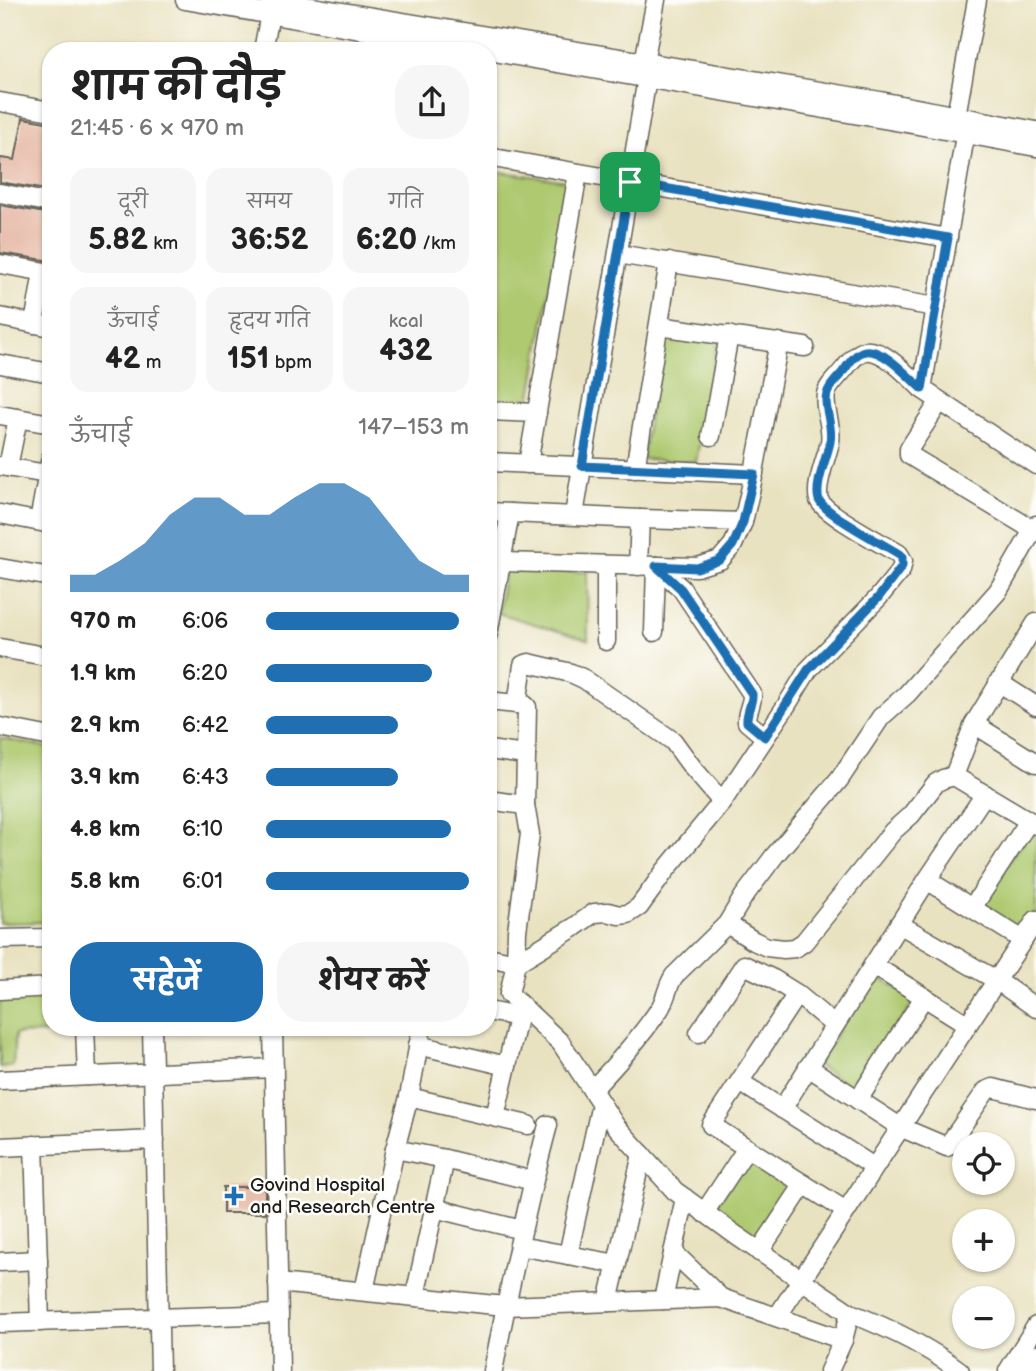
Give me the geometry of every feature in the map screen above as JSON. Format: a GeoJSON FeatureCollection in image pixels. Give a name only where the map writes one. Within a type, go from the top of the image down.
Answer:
{"type":"FeatureCollection","features":[{"type":"Feature","properties":{"kind":"street"},"geometry":{"type":"LineString","coordinates":[[185,0],[277,6],[392,36],[430,42]]}},
{"type":"Feature","properties":{"kind":"street"},"geometry":{"type":"LineString","coordinates":[[574,515],[630,182],[656,0]]}},
{"type":"Feature","properties":{"kind":"street"},"geometry":{"type":"LineString","coordinates":[[922,389],[948,238],[977,0]]}},
{"type":"Feature","properties":{"kind":"street"},"geometry":{"type":"LineString","coordinates":[[266,42],[277,6]]}},
{"type":"Feature","properties":{"kind":"street"},"geometry":{"type":"LineString","coordinates":[[392,36],[437,42]]}},
{"type":"Feature","properties":{"kind":"street"},"geometry":{"type":"LineString","coordinates":[[497,50],[646,70],[961,125],[1036,131]]}},
{"type":"Feature","properties":{"kind":"street"},"geometry":{"type":"LineString","coordinates":[[497,52],[646,70]]}},
{"type":"Feature","properties":{"kind":"street"},"geometry":{"type":"LineString","coordinates":[[0,102],[42,109]]}},
{"type":"Feature","properties":{"kind":"street"},"geometry":{"type":"LineString","coordinates":[[961,125],[1036,147]]}},
{"type":"Feature","properties":{"kind":"street"},"geometry":{"type":"LineString","coordinates":[[497,160],[948,238]]}},
{"type":"Feature","properties":{"kind":"street"},"geometry":{"type":"LineString","coordinates":[[528,464],[578,173]]}},
{"type":"Feature","properties":{"kind":"street"},"geometry":{"type":"LineString","coordinates":[[0,193],[42,201]]}},
{"type":"Feature","properties":{"kind":"street"},"geometry":{"type":"LineString","coordinates":[[618,254],[936,307]]}},
{"type":"Feature","properties":{"kind":"street"},"geometry":{"type":"LineString","coordinates":[[635,469],[669,262]]}},
{"type":"Feature","properties":{"kind":"street"},"geometry":{"type":"LineString","coordinates":[[0,264],[42,271]]}},
{"type":"Feature","properties":{"kind":"street"},"geometry":{"type":"LineString","coordinates":[[0,317],[42,326]]}},
{"type":"Feature","properties":{"kind":"street"},"geometry":{"type":"LineString","coordinates":[[659,326],[805,347]]}},
{"type":"Feature","properties":{"kind":"street"},"geometry":{"type":"LineString","coordinates":[[710,436],[729,335]]}},
{"type":"Feature","properties":{"kind":"street"},"geometry":{"type":"LineString","coordinates":[[501,562],[697,568],[720,560],[733,545],[743,522],[779,342]]}},
{"type":"Feature","properties":{"kind":"street"},"geometry":{"type":"LineString","coordinates":[[497,959],[516,963],[594,913],[608,912],[619,915],[635,911],[722,802],[808,670],[878,598],[902,566],[902,557],[899,554],[835,515],[820,502],[818,495],[831,429],[825,398],[828,390],[857,355],[866,351],[878,353],[922,389],[1036,466]]}},
{"type":"Feature","properties":{"kind":"street"},"geometry":{"type":"LineString","coordinates":[[0,364],[42,371]]}},
{"type":"Feature","properties":{"kind":"street"},"geometry":{"type":"LineString","coordinates":[[568,1255],[596,1097],[659,1009],[670,981],[727,924],[744,895],[775,855],[839,780],[881,717],[907,694],[998,591],[1035,528],[909,455],[909,449],[940,401]]}},
{"type":"Feature","properties":{"kind":"street"},"geometry":{"type":"LineString","coordinates":[[497,411],[537,413]]}},
{"type":"Feature","properties":{"kind":"street"},"geometry":{"type":"LineString","coordinates":[[42,422],[9,416],[4,466],[42,466]]}},
{"type":"Feature","properties":{"kind":"street"},"geometry":{"type":"LineString","coordinates":[[497,462],[754,474]]}},
{"type":"Feature","properties":{"kind":"street"},"geometry":{"type":"LineString","coordinates":[[497,512],[743,522]]}},
{"type":"Feature","properties":{"kind":"street"},"geometry":{"type":"LineString","coordinates":[[497,584],[510,513]]}},
{"type":"Feature","properties":{"kind":"street"},"geometry":{"type":"LineString","coordinates":[[0,514],[42,521]]}},
{"type":"Feature","properties":{"kind":"street"},"geometry":{"type":"LineString","coordinates":[[640,519],[654,632]]}},
{"type":"Feature","properties":{"kind":"street"},"geometry":{"type":"LineString","coordinates":[[606,565],[606,641]]}},
{"type":"Feature","properties":{"kind":"street"},"geometry":{"type":"LineString","coordinates":[[647,566],[681,589],[752,694],[747,722],[765,737]]}},
{"type":"Feature","properties":{"kind":"street"},"geometry":{"type":"LineString","coordinates":[[0,568],[42,576]]}},
{"type":"Feature","properties":{"kind":"street"},"geometry":{"type":"LineString","coordinates":[[954,776],[974,724],[1036,623]]}},
{"type":"Feature","properties":{"kind":"street"},"geometry":{"type":"LineString","coordinates":[[0,648],[42,655]]}},
{"type":"Feature","properties":{"kind":"street"},"geometry":{"type":"LineString","coordinates":[[517,704],[523,665],[529,663],[577,675],[673,741],[722,802]]}},
{"type":"Feature","properties":{"kind":"street"},"geometry":{"type":"LineString","coordinates":[[998,682],[1036,706]]}},
{"type":"Feature","properties":{"kind":"street"},"geometry":{"type":"LineString","coordinates":[[497,702],[527,707],[525,805],[530,834],[517,931],[516,963],[509,994],[520,1011],[561,1043],[615,1125],[676,1191],[759,1252],[850,1313],[938,1355],[960,1371]]}},
{"type":"Feature","properties":{"kind":"street"},"geometry":{"type":"LineString","coordinates":[[974,724],[1036,763]]}},
{"type":"Feature","properties":{"kind":"street"},"geometry":{"type":"LineString","coordinates":[[0,727],[42,735]]}},
{"type":"Feature","properties":{"kind":"street"},"geometry":{"type":"LineString","coordinates":[[497,751],[526,755]]}},
{"type":"Feature","properties":{"kind":"street"},"geometry":{"type":"LineString","coordinates":[[727,924],[754,942],[767,947],[795,948],[812,933],[892,831],[911,815],[936,783],[954,776],[1032,823],[972,908]]}},
{"type":"Feature","properties":{"kind":"street"},"geometry":{"type":"LineString","coordinates":[[782,1109],[927,880],[985,794]]}},
{"type":"Feature","properties":{"kind":"street"},"geometry":{"type":"LineString","coordinates":[[497,801],[525,805]]}},
{"type":"Feature","properties":{"kind":"street"},"geometry":{"type":"LineString","coordinates":[[927,880],[1023,940]]}},
{"type":"Feature","properties":{"kind":"street"},"geometry":{"type":"LineString","coordinates":[[777,1317],[1036,920]]}},
{"type":"Feature","properties":{"kind":"street"},"geometry":{"type":"LineString","coordinates":[[899,924],[996,980],[1036,1008]]}},
{"type":"Feature","properties":{"kind":"street"},"geometry":{"type":"LineString","coordinates":[[0,939],[42,938]]}},
{"type":"Feature","properties":{"kind":"street"},"geometry":{"type":"LineString","coordinates":[[699,1033],[744,965],[774,979],[797,994],[834,1025]]}},
{"type":"Feature","properties":{"kind":"street"},"geometry":{"type":"LineString","coordinates":[[873,965],[967,1024]]}},
{"type":"Feature","properties":{"kind":"street"},"geometry":{"type":"LineString","coordinates":[[0,990],[42,988]]}},
{"type":"Feature","properties":{"kind":"street"},"geometry":{"type":"LineString","coordinates":[[797,994],[711,1125],[846,1211]]}},
{"type":"Feature","properties":{"kind":"street"},"geometry":{"type":"LineString","coordinates":[[858,1100],[924,997]]}},
{"type":"Feature","properties":{"kind":"street"},"geometry":{"type":"LineString","coordinates":[[497,1011],[520,1011]]}},
{"type":"Feature","properties":{"kind":"street"},"geometry":{"type":"LineString","coordinates":[[495,1117],[520,1011]]}},
{"type":"Feature","properties":{"kind":"street"},"geometry":{"type":"LineString","coordinates":[[85,1036],[87,1076]]}},
{"type":"Feature","properties":{"kind":"street"},"geometry":{"type":"LineString","coordinates":[[152,1036],[160,1371]]}},
{"type":"Feature","properties":{"kind":"street"},"geometry":{"type":"LineString","coordinates":[[273,1036],[280,1371]]}},
{"type":"Feature","properties":{"kind":"street"},"geometry":{"type":"LineString","coordinates":[[364,1291],[409,1097],[420,1036]]}},
{"type":"Feature","properties":{"kind":"street"},"geometry":{"type":"LineString","coordinates":[[418,1045],[507,1066]]}},
{"type":"Feature","properties":{"kind":"street"},"geometry":{"type":"LineString","coordinates":[[808,1067],[900,1127],[947,1147],[986,1091],[993,1088],[1036,1099]]}},
{"type":"Feature","properties":{"kind":"street"},"geometry":{"type":"LineString","coordinates":[[0,1080],[274,1068]]}},
{"type":"Feature","properties":{"kind":"street"},"geometry":{"type":"LineString","coordinates":[[740,1082],[874,1167]]}},
{"type":"Feature","properties":{"kind":"street"},"geometry":{"type":"LineString","coordinates":[[409,1097],[528,1125]]}},
{"type":"Feature","properties":{"kind":"street"},"geometry":{"type":"LineString","coordinates":[[493,1371],[505,1306],[548,1125]]}},
{"type":"Feature","properties":{"kind":"street"},"geometry":{"type":"LineString","coordinates":[[0,1147],[155,1140]]}},
{"type":"Feature","properties":{"kind":"street"},"geometry":{"type":"LineString","coordinates":[[34,1145],[40,1321]]}},
{"type":"Feature","properties":{"kind":"street"},"geometry":{"type":"LineString","coordinates":[[704,1213],[747,1148]]}},
{"type":"Feature","properties":{"kind":"street"},"geometry":{"type":"LineString","coordinates":[[395,1149],[533,1181]]}},
{"type":"Feature","properties":{"kind":"street"},"geometry":{"type":"LineString","coordinates":[[608,1302],[642,1154]]}},
{"type":"Feature","properties":{"kind":"street"},"geometry":{"type":"LineString","coordinates":[[415,1296],[445,1159]]}},
{"type":"Feature","properties":{"kind":"street"},"geometry":{"type":"LineString","coordinates":[[759,1252],[804,1184]]}},
{"type":"Feature","properties":{"kind":"street"},"geometry":{"type":"LineString","coordinates":[[663,1300],[685,1198]]}},
{"type":"Feature","properties":{"kind":"street"},"geometry":{"type":"LineString","coordinates":[[435,1208],[568,1255],[617,1264]]}},
{"type":"Feature","properties":{"kind":"street"},"geometry":{"type":"LineString","coordinates":[[673,1252],[721,1298]]}},
{"type":"Feature","properties":{"kind":"street"},"geometry":{"type":"LineString","coordinates":[[0,1262],[38,1260]]}},
{"type":"Feature","properties":{"kind":"street"},"geometry":{"type":"LineString","coordinates":[[278,1283],[505,1306],[721,1298],[843,1340]]}},
{"type":"Feature","properties":{"kind":"street"},"geometry":{"type":"LineString","coordinates":[[829,1371],[843,1340],[850,1313]]}},
{"type":"Feature","properties":{"kind":"street"},"geometry":{"type":"LineString","coordinates":[[0,1323],[279,1314]]}},
{"type":"Feature","properties":{"kind":"street"},"geometry":{"type":"LineString","coordinates":[[1008,1371],[1036,1326]]}},
{"type":"Feature","properties":{"kind":"street"},"geometry":{"type":"LineString","coordinates":[[1026,1371],[1036,1354]]}},
{"type":"Feature","properties":{"kind":"green space"},"geometry":{"type":"Polygon","coordinates":[[[497,171],[568,181],[529,408],[497,405],[497,171]]]}},
{"type":"Feature","properties":{"kind":"green space"},"geometry":{"type":"Polygon","coordinates":[[[663,330],[719,336],[696,462],[642,459],[663,330]]]}},
{"type":"Feature","properties":{"kind":"green space"},"geometry":{"type":"Polygon","coordinates":[[[505,569],[587,572],[588,640],[498,613],[505,569]]]}},
{"type":"Feature","properties":{"kind":"green space"},"geometry":{"type":"Polygon","coordinates":[[[0,738],[42,746],[42,922],[0,923],[0,738]]]}},
{"type":"Feature","properties":{"kind":"green space"},"geometry":{"type":"Polygon","coordinates":[[[1031,828],[1036,831],[1036,912],[1021,935],[979,907],[1031,828]]]}},
{"type":"Feature","properties":{"kind":"green space"},"geometry":{"type":"Polygon","coordinates":[[[874,974],[915,1000],[858,1091],[817,1065],[874,974]]]}},
{"type":"Feature","properties":{"kind":"green space"},"geometry":{"type":"Polygon","coordinates":[[[42,991],[42,1033],[15,1034],[13,1066],[0,1067],[0,993],[42,991]]]}},
{"type":"Feature","properties":{"kind":"green space"},"geometry":{"type":"Polygon","coordinates":[[[750,1156],[795,1186],[758,1242],[712,1211],[750,1156]]]}},
{"type":"Feature","properties":{"kind":"building"},"geometry":{"type":"Polygon","coordinates":[[[23,118],[42,121],[42,189],[0,182],[0,158],[15,160],[23,118]]]}},
{"type":"Feature","properties":{"kind":"building"},"geometry":{"type":"Polygon","coordinates":[[[0,205],[42,212],[42,260],[0,253],[0,205]]]}},
{"type":"Feature","properties":{"kind":"building"},"geometry":{"type":"Polygon","coordinates":[[[223,1187],[265,1187],[265,1213],[223,1213],[223,1187]]]}},
{"type":"Feature","properties":{"kind":"place","name":"Govind Hospital and Research Centre"},"geometry":{"type":"Point","coordinates":[234,1196]}},
{"type":"Feature","properties":{"kind":"route"},"geometry":{"type":"LineString","coordinates":[[630,182],[948,238],[922,389],[889,360],[878,353],[866,351],[848,364],[825,398],[831,429],[819,484],[820,502],[835,515],[899,554],[903,561],[901,570],[878,598],[808,670],[765,737],[747,722],[752,694],[681,589],[656,566],[697,568],[720,560],[733,545],[743,522],[754,474],[582,466],[630,182]]}}]}
